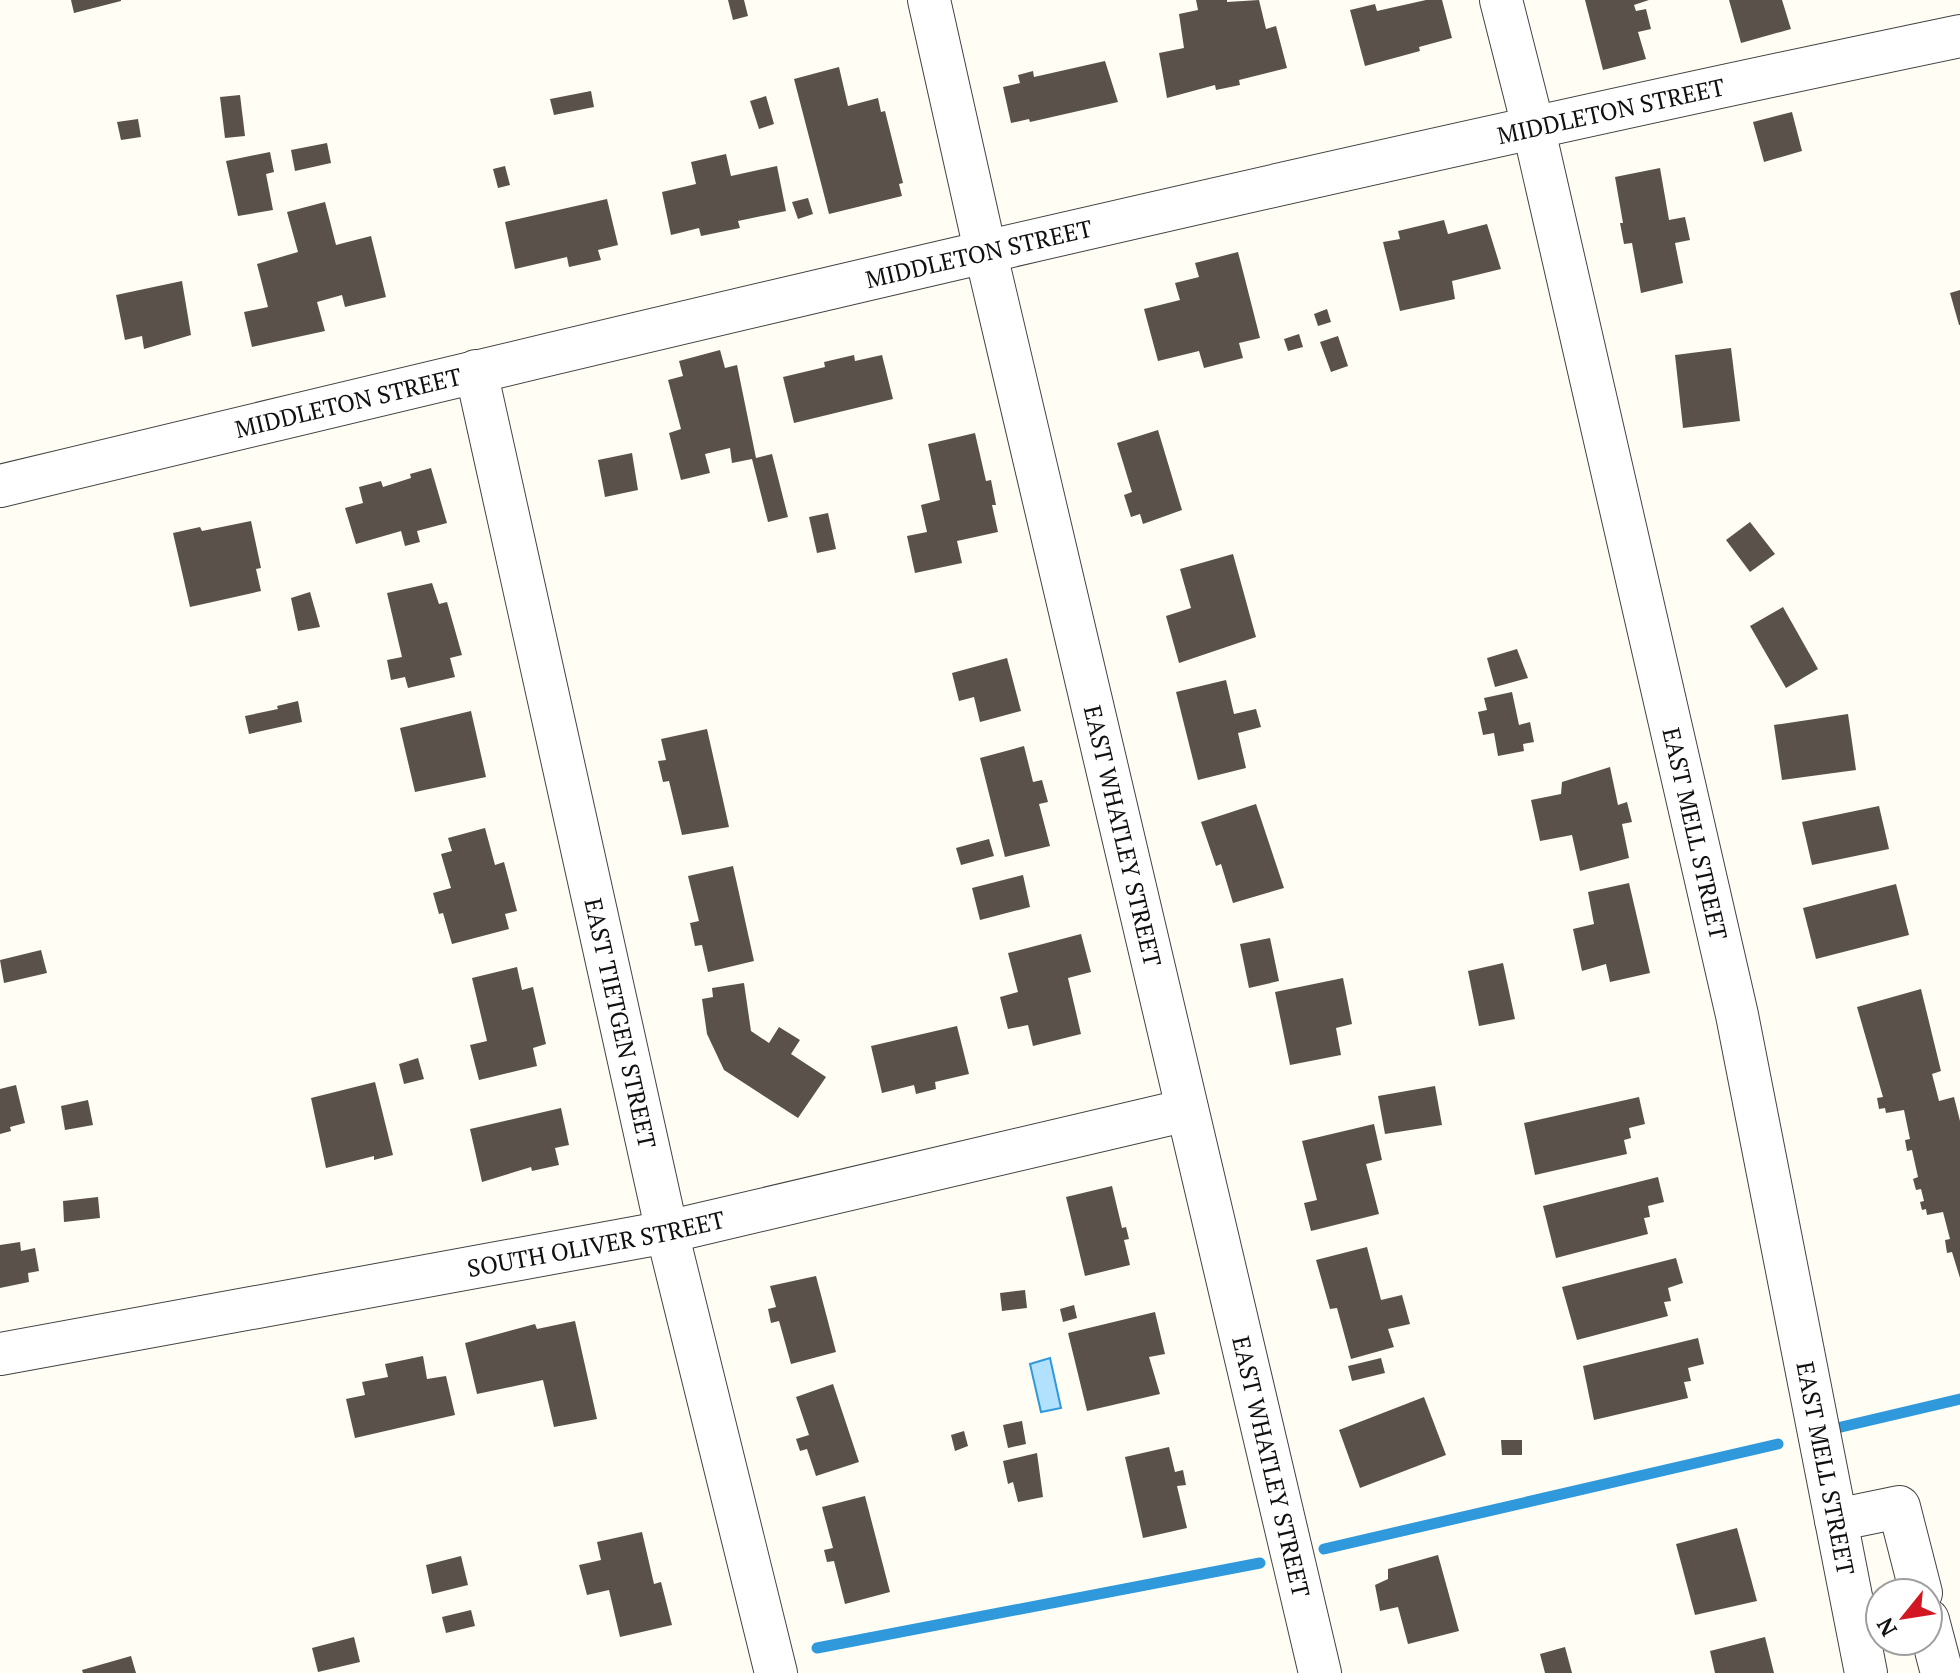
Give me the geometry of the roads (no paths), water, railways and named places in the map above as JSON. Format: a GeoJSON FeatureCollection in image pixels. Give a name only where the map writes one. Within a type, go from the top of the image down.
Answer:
{"type":"FeatureCollection","features":[{"type":"Feature","properties":{"kind":"street","name":"EAST WHATLEY STREET"},"geometry":{"type":"LineString","coordinates":[[929,0],[1320,1673]]}},
{"type":"Feature","properties":{"kind":"street","name":"EAST MELL STREET"},"geometry":{"type":"LineString","coordinates":[[1501,0],[1533,126],[1737,1015],[1866,1673]]}},
{"type":"Feature","properties":{"kind":"street","name":"MIDDLETON STREET"},"geometry":{"type":"LineString","coordinates":[[0,486],[985,250],[1533,126],[1960,36]]}},
{"type":"Feature","properties":{"kind":"street","name":"EAST TIETGEN STREET"},"geometry":{"type":"LineString","coordinates":[[476,371],[667,1232],[776,1673]]}},
{"type":"Feature","properties":{"kind":"street","name":"SOUTH OLIVER STREET"},"geometry":{"type":"LineString","coordinates":[[0,1354],[667,1232],[1187,1110]]}},
{"type":"Feature","properties":{"kind":"street"},"geometry":{"type":"LineString","coordinates":[[1836,1520],[1899,1507],[1917,1577]]}},
{"type":"Feature","properties":{"kind":"water"},"geometry":{"type":"Polygon","coordinates":[[[1050,1358],[1061,1408],[1041,1412],[1030,1364],[1050,1358]]]}},
{"type":"Feature","properties":{"kind":"waterway"},"geometry":{"type":"LineString","coordinates":[[1837,1428],[1960,1399]]}},
{"type":"Feature","properties":{"kind":"waterway"},"geometry":{"type":"LineString","coordinates":[[1324,1549],[1778,1444]]}},
{"type":"Feature","properties":{"kind":"waterway"},"geometry":{"type":"LineString","coordinates":[[817,1648],[1260,1563]]}}]}
